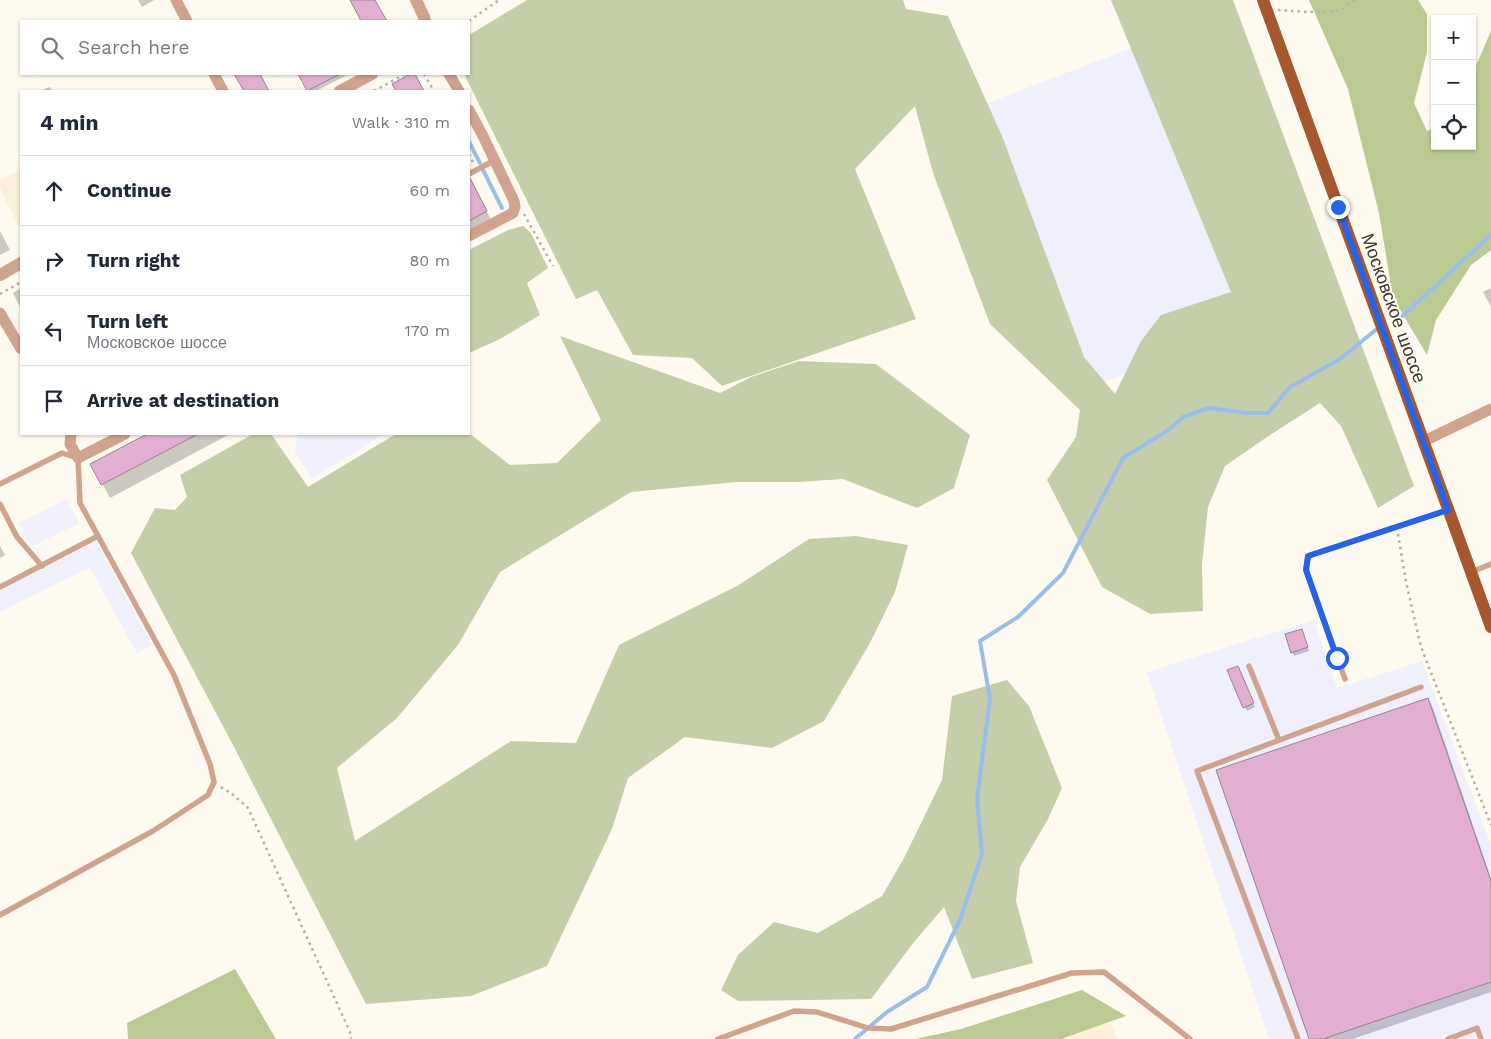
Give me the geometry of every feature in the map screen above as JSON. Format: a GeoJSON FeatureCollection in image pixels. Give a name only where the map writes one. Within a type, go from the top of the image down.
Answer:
{"type":"FeatureCollection","features":[{"type":"Feature","properties":{"kind":"main road","name":"Московское шоссе"},"geometry":{"type":"LineString","coordinates":[[1265,5],[1491,627]]}},
{"type":"Feature","properties":{"kind":"street"},"geometry":{"type":"LineString","coordinates":[[176,0],[186,20]]}},
{"type":"Feature","properties":{"kind":"street"},"geometry":{"type":"LineString","coordinates":[[416,0],[425,20]]}},
{"type":"Feature","properties":{"kind":"street"},"geometry":{"type":"LineString","coordinates":[[214,75],[222,90]]}},
{"type":"Feature","properties":{"kind":"street"},"geometry":{"type":"LineString","coordinates":[[348,89],[370,75]]}},
{"type":"Feature","properties":{"kind":"street"},"geometry":{"type":"LineString","coordinates":[[450,75],[457,90]]}},
{"type":"Feature","properties":{"kind":"street"},"geometry":{"type":"LineString","coordinates":[[470,112],[514,201],[514,210],[470,235]]}},
{"type":"Feature","properties":{"kind":"street"},"geometry":{"type":"LineString","coordinates":[[0,275],[20,264]]}},
{"type":"Feature","properties":{"kind":"street"},"geometry":{"type":"LineString","coordinates":[[0,313],[20,347]]}},
{"type":"Feature","properties":{"kind":"street"},"geometry":{"type":"LineString","coordinates":[[1424,441],[1491,409]]}},
{"type":"Feature","properties":{"kind":"street"},"geometry":{"type":"LineString","coordinates":[[71,435],[70,444],[78,458],[122,435]]}},
{"type":"Feature","properties":{"kind":"lane"},"geometry":{"type":"LineString","coordinates":[[470,173],[495,160]]}},
{"type":"Feature","properties":{"kind":"lane"},"geometry":{"type":"LineString","coordinates":[[0,484],[62,453],[78,458],[80,502],[174,675],[210,764],[214,782],[208,796],[153,832],[0,915]]}},
{"type":"Feature","properties":{"kind":"lane"},"geometry":{"type":"LineString","coordinates":[[0,504],[17,537],[42,566]]}},
{"type":"Feature","properties":{"kind":"lane"},"geometry":{"type":"LineString","coordinates":[[1345,679],[1306,570],[1308,556],[1448,510]]}},
{"type":"Feature","properties":{"kind":"lane"},"geometry":{"type":"LineString","coordinates":[[0,587],[98,536]]}},
{"type":"Feature","properties":{"kind":"lane"},"geometry":{"type":"LineString","coordinates":[[1471,572],[1491,564]]}},
{"type":"Feature","properties":{"kind":"lane"},"geometry":{"type":"LineString","coordinates":[[1248,666],[1279,740]]}},
{"type":"Feature","properties":{"kind":"lane"},"geometry":{"type":"LineString","coordinates":[[1298,1039],[1197,771],[1421,687]]}},
{"type":"Feature","properties":{"kind":"lane"},"geometry":{"type":"LineString","coordinates":[[718,1039],[794,1011],[818,1012],[868,1028],[891,1029],[1072,973],[1104,972],[1190,1039]]}},
{"type":"Feature","properties":{"kind":"lane"},"geometry":{"type":"LineString","coordinates":[[1448,1039],[1477,1028],[1481,1039]]}},
{"type":"Feature","properties":{"kind":"path"},"geometry":{"type":"LineString","coordinates":[[470,20],[499,0]]}},
{"type":"Feature","properties":{"kind":"path"},"geometry":{"type":"LineString","coordinates":[[1265,5],[1307,12],[1340,11],[1355,0]]}},
{"type":"Feature","properties":{"kind":"path"},"geometry":{"type":"LineString","coordinates":[[376,90],[403,75]]}},
{"type":"Feature","properties":{"kind":"path"},"geometry":{"type":"LineString","coordinates":[[425,75],[433,90]]}},
{"type":"Feature","properties":{"kind":"path"},"geometry":{"type":"LineString","coordinates":[[514,210],[523,213],[528,220],[553,266]]}},
{"type":"Feature","properties":{"kind":"path"},"geometry":{"type":"LineString","coordinates":[[0,294],[20,283]]}},
{"type":"Feature","properties":{"kind":"path"},"geometry":{"type":"LineString","coordinates":[[1398,526],[1406,582],[1421,647],[1491,825]]}},
{"type":"Feature","properties":{"kind":"path"},"geometry":{"type":"LineString","coordinates":[[214,782],[248,808],[350,1032],[351,1039]]}},
{"type":"Feature","properties":{"kind":"shaded area"},"geometry":{"type":"Polygon","coordinates":[[[1158,38],[1262,319],[1084,390],[979,106],[1158,38]]]}},
{"type":"Feature","properties":{"kind":"shaded area"},"geometry":{"type":"Polygon","coordinates":[[[20,170],[20,229],[0,188],[0,180],[20,170]]]}},
{"type":"Feature","properties":{"kind":"shaded area"},"geometry":{"type":"Polygon","coordinates":[[[298,435],[382,435],[312,479],[295,452],[298,435]]]}},
{"type":"Feature","properties":{"kind":"shaded area"},"geometry":{"type":"Polygon","coordinates":[[[67,499],[79,523],[31,547],[19,523],[67,499]]]}},
{"type":"Feature","properties":{"kind":"shaded area"},"geometry":{"type":"Polygon","coordinates":[[[97,542],[152,645],[137,653],[90,568],[0,612],[0,591],[97,542]]]}},
{"type":"Feature","properties":{"kind":"shaded area"},"geometry":{"type":"Polygon","coordinates":[[[1314,620],[1337,688],[1422,661],[1491,845],[1491,1039],[1269,1039],[1147,672],[1314,620]]]}},
{"type":"Feature","properties":{"kind":"shaded area"},"geometry":{"type":"Polygon","coordinates":[[[1107,1012],[1117,1039],[1024,1039],[1107,1012]]]}},
{"type":"Feature","properties":{"kind":"green space"},"geometry":{"type":"Polygon","coordinates":[[[527,0],[903,0],[906,9],[948,16],[1002,136],[1084,357],[1115,394],[1141,341],[1161,315],[1231,292],[1111,0],[1233,0],[1414,486],[1378,508],[1341,426],[1320,403],[1225,466],[1208,507],[1202,565],[1203,611],[1150,614],[1102,587],[1047,480],[1076,437],[1080,410],[990,324],[933,173],[915,106],[855,169],[916,319],[722,386],[692,358],[633,355],[597,290],[576,299],[464,75],[470,75],[470,34],[527,0]]]}},
{"type":"Feature","properties":{"kind":"green space"},"geometry":{"type":"Polygon","coordinates":[[[1309,0],[1418,0],[1427,14],[1427,52],[1414,103],[1427,131],[1431,130],[1431,150],[1476,150],[1476,66],[1491,31],[1491,250],[1471,265],[1436,320],[1427,355],[1393,298],[1379,213],[1348,89],[1309,0]]]}},
{"type":"Feature","properties":{"kind":"green space"},"geometry":{"type":"Polygon","coordinates":[[[523,226],[531,233],[548,268],[527,283],[540,315],[500,339],[470,353],[470,249],[508,230],[523,226]]]}},
{"type":"Feature","properties":{"kind":"green space"},"geometry":{"type":"Polygon","coordinates":[[[560,336],[720,393],[751,377],[799,361],[876,364],[970,435],[954,488],[917,508],[843,479],[798,482],[737,482],[631,492],[500,572],[458,645],[397,718],[337,768],[355,841],[511,741],[576,743],[619,645],[737,586],[809,539],[856,536],[908,545],[895,592],[870,643],[824,721],[772,748],[685,737],[628,778],[612,829],[547,966],[471,996],[366,1004],[233,745],[131,553],[155,508],[175,510],[187,497],[180,475],[251,435],[272,435],[308,487],[394,435],[470,434],[510,465],[557,463],[601,420],[560,336]]]}},
{"type":"Feature","properties":{"kind":"green space"},"geometry":{"type":"Polygon","coordinates":[[[1007,680],[1029,706],[1062,788],[1048,819],[1020,867],[1016,901],[1033,963],[972,979],[944,907],[914,942],[871,999],[738,1001],[721,990],[738,955],[774,922],[818,933],[882,896],[904,858],[942,780],[952,696],[1007,680]]]}},
{"type":"Feature","properties":{"kind":"green space"},"geometry":{"type":"Polygon","coordinates":[[[235,969],[276,1039],[128,1039],[127,1023],[235,969]]]}},
{"type":"Feature","properties":{"kind":"green space"},"geometry":{"type":"Polygon","coordinates":[[[1082,990],[1126,1016],[1061,1039],[915,1039],[961,1029],[1082,990]]]}},
{"type":"Feature","properties":{"kind":"building"},"geometry":{"type":"Polygon","coordinates":[[[350,0],[375,0],[386,20],[360,20],[350,0]]]}},
{"type":"Feature","properties":{"kind":"building"},"geometry":{"type":"Polygon","coordinates":[[[235,75],[261,75],[268,90],[243,90],[235,75]]]}},
{"type":"Feature","properties":{"kind":"building"},"geometry":{"type":"Polygon","coordinates":[[[299,75],[338,75],[309,90],[306,90],[299,75]]]}},
{"type":"Feature","properties":{"kind":"building"},"geometry":{"type":"Polygon","coordinates":[[[408,75],[416,75],[423,90],[395,90],[392,84],[408,75]]]}},
{"type":"Feature","properties":{"kind":"building"},"geometry":{"type":"Polygon","coordinates":[[[470,178],[487,211],[470,220],[470,178]]]}},
{"type":"Feature","properties":{"kind":"building"},"geometry":{"type":"Polygon","coordinates":[[[145,435],[196,435],[101,485],[90,464],[145,435]]]}},
{"type":"Feature","properties":{"kind":"building"},"geometry":{"type":"Polygon","coordinates":[[[1302,629],[1308,647],[1291,653],[1285,634],[1302,629]]]}},
{"type":"Feature","properties":{"kind":"building"},"geometry":{"type":"Polygon","coordinates":[[[1238,666],[1254,703],[1243,708],[1227,670],[1238,666]]]}},
{"type":"Feature","properties":{"kind":"building"},"geometry":{"type":"Polygon","coordinates":[[[1428,698],[1491,881],[1491,982],[1323,1039],[1309,1039],[1216,770],[1428,698]]]}},
{"type":"Feature","properties":{"kind":"waterway"},"geometry":{"type":"LineString","coordinates":[[470,144],[480,163]]}},
{"type":"Feature","properties":{"kind":"waterway"},"geometry":{"type":"LineString","coordinates":[[483,170],[502,208]]}},
{"type":"Feature","properties":{"kind":"waterway"},"geometry":{"type":"LineString","coordinates":[[1398,320],[1491,235]]}},
{"type":"Feature","properties":{"kind":"waterway"},"geometry":{"type":"LineString","coordinates":[[855,1039],[887,1012],[927,987],[960,920],[982,854],[977,799],[990,699],[980,641],[1018,617],[1063,573],[1123,458],[1167,431],[1183,417],[1209,408],[1246,413],[1268,413],[1290,387],[1340,359],[1378,328]]}},
{"type":"Feature","properties":{"kind":"route"},"geometry":{"type":"LineString","coordinates":[[1337,658],[1306,570],[1308,556],[1448,510],[1338,207]]}}]}
